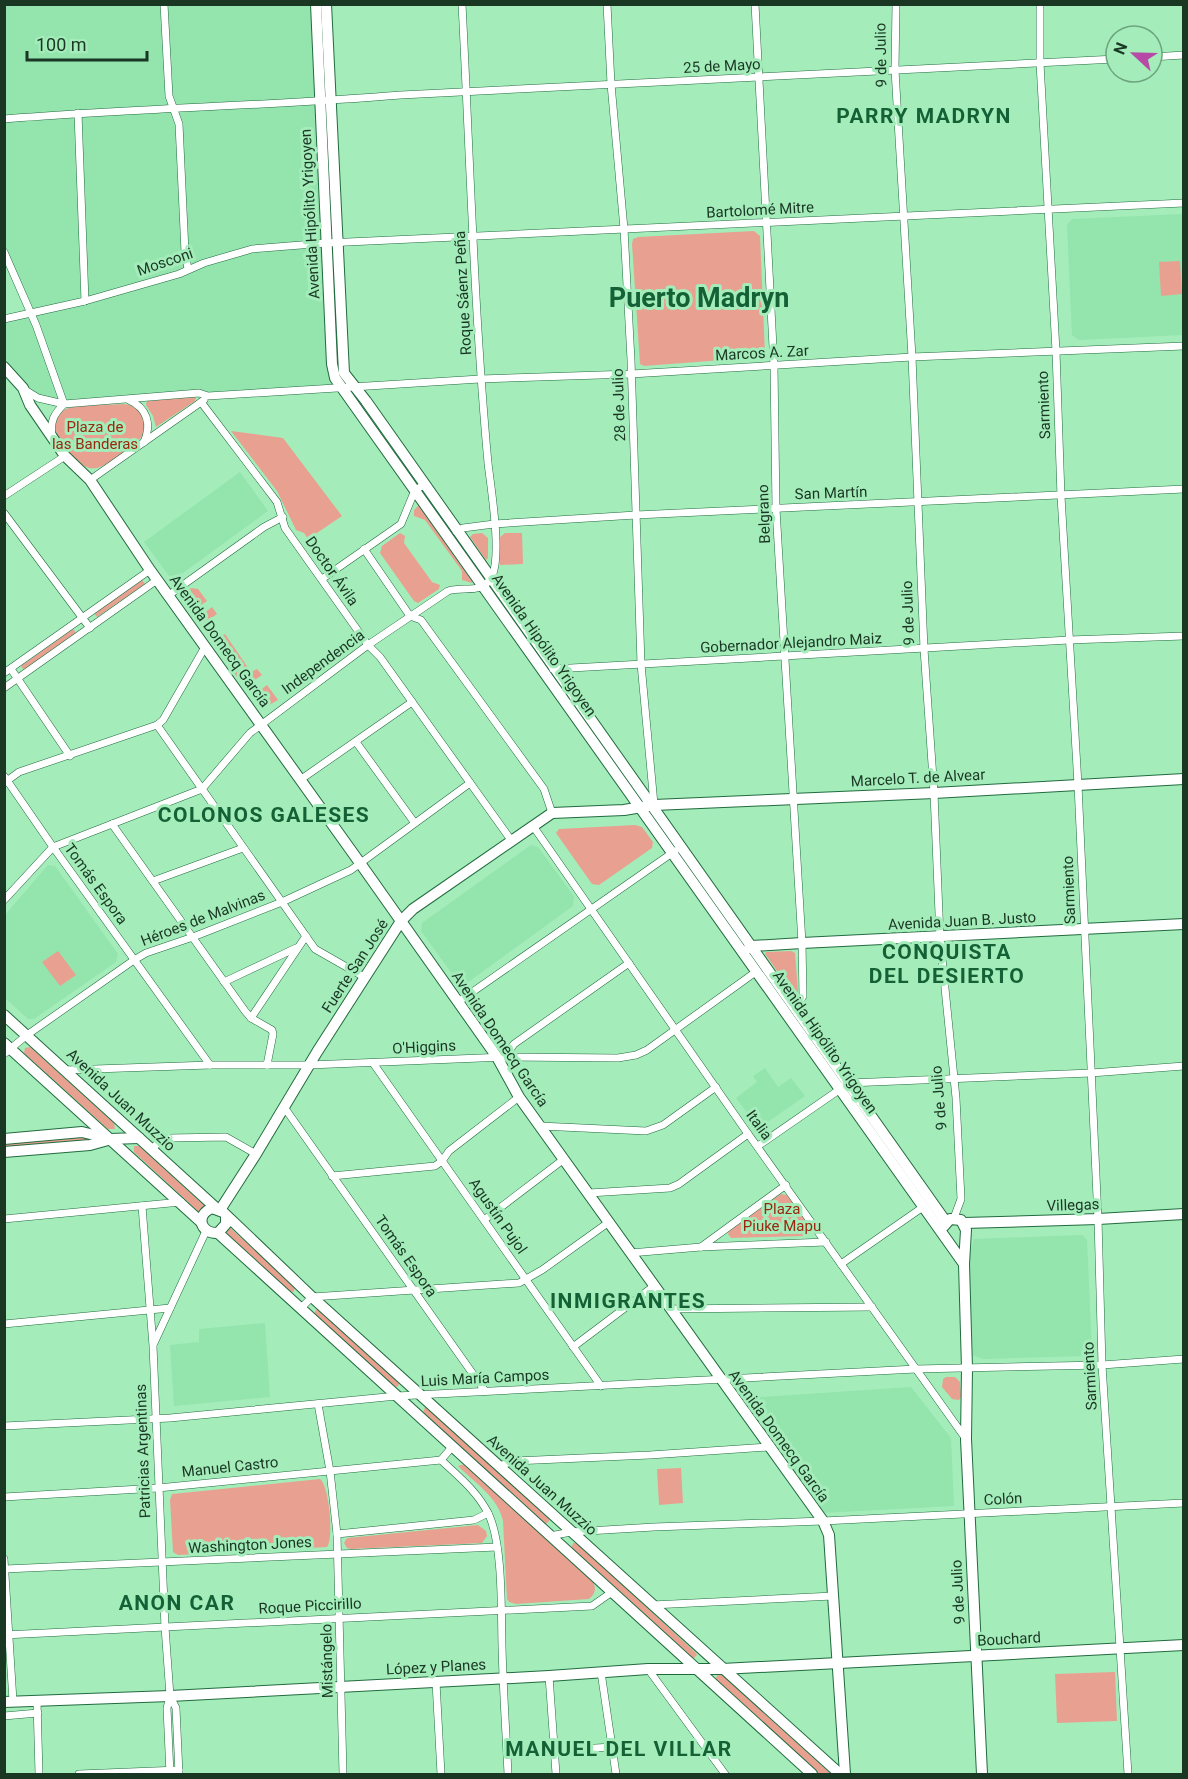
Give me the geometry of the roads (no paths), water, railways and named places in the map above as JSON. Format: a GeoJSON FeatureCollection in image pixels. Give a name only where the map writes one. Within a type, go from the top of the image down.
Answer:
{"type":"FeatureCollection","features":[{"type":"Feature","properties":{"kind":"main road","name":"Avenida Hipólito Yrigoyen"},"geometry":{"type":"LineString","coordinates":[[316,4],[325,101],[332,243],[344,373],[357,388],[420,487],[448,538],[488,582]]}},
{"type":"Feature","properties":{"kind":"main road","name":"Avenida Hipólito Yrigoyen"},"geometry":{"type":"LineString","coordinates":[[325,101],[326,4]]}},
{"type":"Feature","properties":{"kind":"main road","name":"Avenida Hipólito Yrigoyen"},"geometry":{"type":"LineString","coordinates":[[332,243],[332,364],[335,378],[420,487],[458,530],[488,582],[550,670],[640,808],[678,850],[845,1086],[924,1207],[946,1236]]}},
{"type":"Feature","properties":{"kind":"main road","name":"Avenida Domecq García"},"geometry":{"type":"LineString","coordinates":[[4,367],[23,388],[30,405],[65,456],[90,480],[157,580],[458,1002],[501,1057],[519,1097],[823,1521],[829,1535],[845,1774]]}},
{"type":"Feature","properties":{"kind":"main road","name":"Avenida Hipólito Yrigoyen"},"geometry":{"type":"LineString","coordinates":[[550,670],[654,805],[678,850]]}},
{"type":"Feature","properties":{"kind":"main road","name":"Marcelo T. de Alvear"},"geometry":{"type":"LineString","coordinates":[[654,805],[1184,779]]}},
{"type":"Feature","properties":{"kind":"main road"},"geometry":{"type":"LineString","coordinates":[[552,813],[640,808],[654,805]]}},
{"type":"Feature","properties":{"kind":"main road","name":"Fuerte San José"},"geometry":{"type":"LineString","coordinates":[[221,1211],[309,1065],[401,921],[413,909],[552,813]]}},
{"type":"Feature","properties":{"kind":"main road","name":"Avenida Juan B. Justo"},"geometry":{"type":"LineString","coordinates":[[748,949],[801,943],[940,938],[1184,924]]}},
{"type":"Feature","properties":{"kind":"main road","name":"Avenida Hipólito Yrigoyen"},"geometry":{"type":"LineString","coordinates":[[748,949],[756,971],[792,1012]]}},
{"type":"Feature","properties":{"kind":"main road","name":"Avenida Juan Muzzio"},"geometry":{"type":"LineString","coordinates":[[4,1015],[651,1605],[840,1774]]}},
{"type":"Feature","properties":{"kind":"main road"},"geometry":{"type":"LineString","coordinates":[[6,1048],[181,1202],[203,1226],[218,1233],[812,1774]]}},
{"type":"Feature","properties":{"kind":"main road","name":"Avenida Hipólito Yrigoyen"},"geometry":{"type":"LineString","coordinates":[[845,1086],[957,1224]]}},
{"type":"Feature","properties":{"kind":"main road"},"geometry":{"type":"LineString","coordinates":[[4,1139],[82,1132],[110,1139]]}},
{"type":"Feature","properties":{"kind":"main road"},"geometry":{"type":"LineString","coordinates":[[4,1152],[90,1145],[110,1139],[139,1138]]}},
{"type":"Feature","properties":{"kind":"main road"},"geometry":{"type":"LineString","coordinates":[[203,1226],[204,1212],[221,1211],[226,1224],[218,1233]]}},
{"type":"Feature","properties":{"kind":"main road","name":"Villegas"},"geometry":{"type":"LineString","coordinates":[[946,1236],[957,1241],[957,1224],[1184,1214]]}},
{"type":"Feature","properties":{"kind":"main road"},"geometry":{"type":"LineString","coordinates":[[957,1224],[943,1228],[964,1264]]}},
{"type":"Feature","properties":{"kind":"main road","name":"9 de Julio"},"geometry":{"type":"LineString","coordinates":[[957,1224],[964,1264],[967,1368],[966,1439],[982,1774]]}},
{"type":"Feature","properties":{"kind":"main road"},"geometry":{"type":"LineString","coordinates":[[662,1669],[670,1661],[669,1645]]}},
{"type":"Feature","properties":{"kind":"main road","name":"Bouchard"},"geometry":{"type":"LineString","coordinates":[[837,1663],[1184,1645]]}},
{"type":"Feature","properties":{"kind":"main road","name":"López y Planes"},"geometry":{"type":"LineString","coordinates":[[8,1704],[37,1708],[170,1696],[341,1686],[503,1679],[648,1669],[722,1669],[837,1663]]}},
{"type":"Feature","properties":{"kind":"street"},"geometry":{"type":"LineString","coordinates":[[164,4],[168,96],[179,124],[185,252],[188,269]]}},
{"type":"Feature","properties":{"kind":"street","name":"Roque Sáenz Peña"},"geometry":{"type":"LineString","coordinates":[[462,4],[480,379],[496,566],[488,582]]}},
{"type":"Feature","properties":{"kind":"street","name":"28 de Julio"},"geometry":{"type":"LineString","coordinates":[[607,4],[632,374],[641,664],[654,805]]}},
{"type":"Feature","properties":{"kind":"street","name":"Belgrano"},"geometry":{"type":"LineString","coordinates":[[755,4],[774,366],[776,509],[794,799],[803,996],[792,1012]]}},
{"type":"Feature","properties":{"kind":"street","name":"9 de Julio"},"geometry":{"type":"LineString","coordinates":[[896,4],[895,70],[912,357],[924,649],[940,938],[961,1198],[957,1224]]}},
{"type":"Feature","properties":{"kind":"street","name":"Sarmiento"},"geometry":{"type":"LineString","coordinates":[[1040,4],[1040,63],[1078,785],[1098,1219],[1102,1365],[1128,1774]]}},
{"type":"Feature","properties":{"kind":"street"},"geometry":{"type":"LineString","coordinates":[[1164,57],[1184,56]]}},
{"type":"Feature","properties":{"kind":"street","name":"25 de Mayo"},"geometry":{"type":"LineString","coordinates":[[4,119],[611,84],[1104,60]]}},
{"type":"Feature","properties":{"kind":"street"},"geometry":{"type":"LineString","coordinates":[[78,113],[86,301]]}},
{"type":"Feature","properties":{"kind":"street","name":"Bartolomé Mitre"},"geometry":{"type":"LineString","coordinates":[[332,243],[1184,203]]}},
{"type":"Feature","properties":{"kind":"street","name":"Mosconi"},"geometry":{"type":"LineString","coordinates":[[4,319],[86,301],[252,249],[332,243]]}},
{"type":"Feature","properties":{"kind":"street"},"geometry":{"type":"LineString","coordinates":[[4,252],[32,314],[64,404]]}},
{"type":"Feature","properties":{"kind":"street","name":"Marcos A. Zar"},"geometry":{"type":"LineString","coordinates":[[126,399],[199,393],[208,396],[480,379],[632,374],[912,357],[1184,346]]}},
{"type":"Feature","properties":{"kind":"street"},"geometry":{"type":"LineString","coordinates":[[23,388],[38,398],[64,404],[126,399],[138,405],[145,414],[148,428],[144,442]]}},
{"type":"Feature","properties":{"kind":"street"},"geometry":{"type":"LineString","coordinates":[[90,480],[208,396]]}},
{"type":"Feature","properties":{"kind":"street","name":"Doctor Ávila"},"geometry":{"type":"LineString","coordinates":[[201,402],[277,502],[285,528],[511,840]]}},
{"type":"Feature","properties":{"kind":"street"},"geometry":{"type":"LineString","coordinates":[[52,438],[52,421],[55,413],[64,404]]}},
{"type":"Feature","properties":{"kind":"street"},"geometry":{"type":"LineString","coordinates":[[4,496],[65,456]]}},
{"type":"Feature","properties":{"kind":"street"},"geometry":{"type":"LineString","coordinates":[[322,579],[401,524],[420,487]]}},
{"type":"Feature","properties":{"kind":"street","name":"San Martín"},"geometry":{"type":"LineString","coordinates":[[448,538],[463,528],[494,524],[1184,489]]}},
{"type":"Feature","properties":{"kind":"street"},"geometry":{"type":"LineString","coordinates":[[4,513],[90,628]]}},
{"type":"Feature","properties":{"kind":"street"},"geometry":{"type":"LineString","coordinates":[[169,595],[264,526],[283,517]]}},
{"type":"Feature","properties":{"kind":"street"},"geometry":{"type":"LineString","coordinates":[[364,549],[410,616],[421,620],[544,789],[552,813]]}},
{"type":"Feature","properties":{"kind":"street"},"geometry":{"type":"LineString","coordinates":[[70,756],[18,679],[8,671],[150,570]]}},
{"type":"Feature","properties":{"kind":"street"},"geometry":{"type":"LineString","coordinates":[[4,688],[157,580]]}},
{"type":"Feature","properties":{"kind":"street","name":"Independencia"},"geometry":{"type":"LineString","coordinates":[[4,900],[53,847],[202,789],[250,733],[368,645],[448,591],[457,588],[475,590],[488,582]]}},
{"type":"Feature","properties":{"kind":"street","name":"Gobernador Alejandro Maiz"},"geometry":{"type":"LineString","coordinates":[[550,670],[1069,640],[1184,636]]}},
{"type":"Feature","properties":{"kind":"street"},"geometry":{"type":"LineString","coordinates":[[5,780],[19,772],[157,725],[163,720],[206,647]]}},
{"type":"Feature","properties":{"kind":"street"},"geometry":{"type":"LineString","coordinates":[[300,780],[412,702]]}},
{"type":"Feature","properties":{"kind":"street"},"geometry":{"type":"LineString","coordinates":[[157,725],[315,949],[364,977]]}},
{"type":"Feature","properties":{"kind":"street"},"geometry":{"type":"LineString","coordinates":[[356,742],[414,822]]}},
{"type":"Feature","properties":{"kind":"street","name":"Tomás Espora"},"geometry":{"type":"LineString","coordinates":[[5,780],[210,1065]]}},
{"type":"Feature","properties":{"kind":"street","name":"Héroes de Malvinas"},"geometry":{"type":"LineString","coordinates":[[6,1048],[146,953],[282,902],[351,870],[470,783]]}},
{"type":"Feature","properties":{"kind":"street"},"geometry":{"type":"LineString","coordinates":[[112,824],[251,1018],[272,1030],[267,1065]]}},
{"type":"Feature","properties":{"kind":"street","name":"Italia"},"geometry":{"type":"LineString","coordinates":[[533,826],[677,1029],[748,1134],[966,1439]]}},
{"type":"Feature","properties":{"kind":"street"},"geometry":{"type":"LineString","coordinates":[[153,881],[243,849]]}},
{"type":"Feature","properties":{"kind":"street"},"geometry":{"type":"LineString","coordinates":[[458,1002],[678,850]]}},
{"type":"Feature","properties":{"kind":"street"},"geometry":{"type":"LineString","coordinates":[[251,1018],[306,936]]}},
{"type":"Feature","properties":{"kind":"street"},"geometry":{"type":"LineString","coordinates":[[224,982],[298,947]]}},
{"type":"Feature","properties":{"kind":"street"},"geometry":{"type":"LineString","coordinates":[[501,1057],[514,1044],[629,963]]}},
{"type":"Feature","properties":{"kind":"street","name":"O'Higgins"},"geometry":{"type":"LineString","coordinates":[[66,1070],[210,1065],[309,1065],[501,1057],[626,1057],[647,1050],[756,971]]}},
{"type":"Feature","properties":{"kind":"street","name":"Agustín Pujol"},"geometry":{"type":"LineString","coordinates":[[373,1063],[601,1386]]}},
{"type":"Feature","properties":{"kind":"street"},"geometry":{"type":"LineString","coordinates":[[758,1146],[845,1086],[1184,1066]]}},
{"type":"Feature","properties":{"kind":"street"},"geometry":{"type":"LineString","coordinates":[[540,1126],[646,1131],[663,1125],[716,1087]]}},
{"type":"Feature","properties":{"kind":"street"},"geometry":{"type":"LineString","coordinates":[[333,1176],[435,1166],[442,1161],[448,1151],[519,1097]]}},
{"type":"Feature","properties":{"kind":"street","name":"Tomás Espora"},"geometry":{"type":"LineString","coordinates":[[284,1107],[485,1391]]}},
{"type":"Feature","properties":{"kind":"street"},"geometry":{"type":"LineString","coordinates":[[589,1193],[670,1188],[679,1184],[748,1134]]}},
{"type":"Feature","properties":{"kind":"street"},"geometry":{"type":"LineString","coordinates":[[152,1149],[161,1140],[169,1138],[226,1137],[256,1154]]}},
{"type":"Feature","properties":{"kind":"street"},"geometry":{"type":"LineString","coordinates":[[484,1220],[564,1159]]}},
{"type":"Feature","properties":{"kind":"street"},"geometry":{"type":"LineString","coordinates":[[701,1247],[786,1185]]}},
{"type":"Feature","properties":{"kind":"street"},"geometry":{"type":"LineString","coordinates":[[4,1219],[181,1202]]}},
{"type":"Feature","properties":{"kind":"street","name":"Patricias Argentinas"},"geometry":{"type":"LineString","coordinates":[[142,1206],[153,1346],[165,1627],[170,1696],[176,1708],[179,1772]]}},
{"type":"Feature","properties":{"kind":"street"},"geometry":{"type":"LineString","coordinates":[[842,1263],[924,1207]]}},
{"type":"Feature","properties":{"kind":"street"},"geometry":{"type":"LineString","coordinates":[[301,1308],[312,1297],[509,1285],[526,1280],[609,1222]]}},
{"type":"Feature","properties":{"kind":"street"},"geometry":{"type":"LineString","coordinates":[[153,1346],[203,1226]]}},
{"type":"Feature","properties":{"kind":"street"},"geometry":{"type":"LineString","coordinates":[[630,1253],[701,1247],[826,1242]]}},
{"type":"Feature","properties":{"kind":"street"},"geometry":{"type":"LineString","coordinates":[[573,1347],[654,1286]]}},
{"type":"Feature","properties":{"kind":"street"},"geometry":{"type":"LineString","coordinates":[[670,1309],[872,1307]]}},
{"type":"Feature","properties":{"kind":"street"},"geometry":{"type":"LineString","coordinates":[[4,1324],[170,1308]]}},
{"type":"Feature","properties":{"kind":"street","name":"Luis María Campos"},"geometry":{"type":"LineString","coordinates":[[4,1426],[156,1419],[397,1396],[485,1391],[916,1369],[1102,1365],[1184,1359]]}},
{"type":"Feature","properties":{"kind":"street","name":"Mistángelo"},"geometry":{"type":"LineString","coordinates":[[318,1404],[330,1471],[337,1534],[343,1774]]}},
{"type":"Feature","properties":{"kind":"street"},"geometry":{"type":"LineString","coordinates":[[452,1447],[441,1460],[475,1492],[488,1513],[497,1548],[508,1774]]}},
{"type":"Feature","properties":{"kind":"street"},"geometry":{"type":"LineString","coordinates":[[499,1466],[514,1461],[768,1447]]}},
{"type":"Feature","properties":{"kind":"street","name":"Manuel Castro"},"geometry":{"type":"LineString","coordinates":[[4,1497],[158,1488],[441,1460]]}},
{"type":"Feature","properties":{"kind":"street","name":"Colón"},"geometry":{"type":"LineString","coordinates":[[823,1521],[1184,1503]]}},
{"type":"Feature","properties":{"kind":"street"},"geometry":{"type":"LineString","coordinates":[[337,1534],[474,1520],[488,1513]]}},
{"type":"Feature","properties":{"kind":"street"},"geometry":{"type":"LineString","coordinates":[[550,1536],[572,1532],[654,1527],[823,1521]]}},
{"type":"Feature","properties":{"kind":"street","name":"Washington Jones"},"geometry":{"type":"LineString","coordinates":[[5,1571],[497,1548]]}},
{"type":"Feature","properties":{"kind":"street"},"geometry":{"type":"LineString","coordinates":[[4,1559],[8,1704]]}},
{"type":"Feature","properties":{"kind":"street","name":"Roque Piccirillo"},"geometry":{"type":"LineString","coordinates":[[6,1635],[592,1606],[612,1592]]}},
{"type":"Feature","properties":{"kind":"street"},"geometry":{"type":"LineString","coordinates":[[651,1605],[833,1596]]}},
{"type":"Feature","properties":{"kind":"street"},"geometry":{"type":"LineString","coordinates":[[648,1669],[725,1774]]}},
{"type":"Feature","properties":{"kind":"street"},"geometry":{"type":"LineString","coordinates":[[601,1672],[616,1774]]}},
{"type":"Feature","properties":{"kind":"street"},"geometry":{"type":"LineString","coordinates":[[549,1676],[556,1774]]}},
{"type":"Feature","properties":{"kind":"street"},"geometry":{"type":"LineString","coordinates":[[436,1682],[441,1774]]}},
{"type":"Feature","properties":{"kind":"street","name":"Patricias Argentinas"},"geometry":{"type":"LineString","coordinates":[[170,1696],[166,1708],[170,1772]]}},
{"type":"Feature","properties":{"kind":"street"},"geometry":{"type":"LineString","coordinates":[[37,1708],[39,1774]]}},
{"type":"Feature","properties":{"kind":"street","name":"López y Planes"},"geometry":{"type":"LineString","coordinates":[[4,1716],[37,1708]]}},
{"type":"Feature","properties":{"kind":"street"},"geometry":{"type":"LineString","coordinates":[[507,1753],[613,1747]]}},
{"type":"Feature","properties":{"kind":"street"},"geometry":{"type":"LineString","coordinates":[[79,1774],[179,1772]]}},
{"type":"Feature","properties":{"kind":"district","name":"PARRY MADRYN"},"geometry":{"type":"Point","coordinates":[924,116]}},
{"type":"Feature","properties":{"kind":"district","name":"Puerto Madryn"},"geometry":{"type":"Point","coordinates":[699,298]}},
{"type":"Feature","properties":{"kind":"district","name":"COLONOS GALESES"},"geometry":{"type":"Point","coordinates":[264,815]}},
{"type":"Feature","properties":{"kind":"district","name":"CONQUISTA DEL DESIERTO"},"geometry":{"type":"Point","coordinates":[947,964]}},
{"type":"Feature","properties":{"kind":"district","name":"INMIGRANTES"},"geometry":{"type":"Point","coordinates":[628,1301]}},
{"type":"Feature","properties":{"kind":"district","name":"ANON CAR"},"geometry":{"type":"Point","coordinates":[177,1603]}},
{"type":"Feature","properties":{"kind":"district","name":"MANUEL DEL VILLAR"},"geometry":{"type":"Point","coordinates":[619,1749]}},
{"type":"Feature","properties":{"kind":"park label","name":"Plaza de las Banderas"},"geometry":{"type":"Point","coordinates":[95,436]}},
{"type":"Feature","properties":{"kind":"park label","name":"Plaza Piuke Mapu"},"geometry":{"type":"Point","coordinates":[782,1218]}}]}
